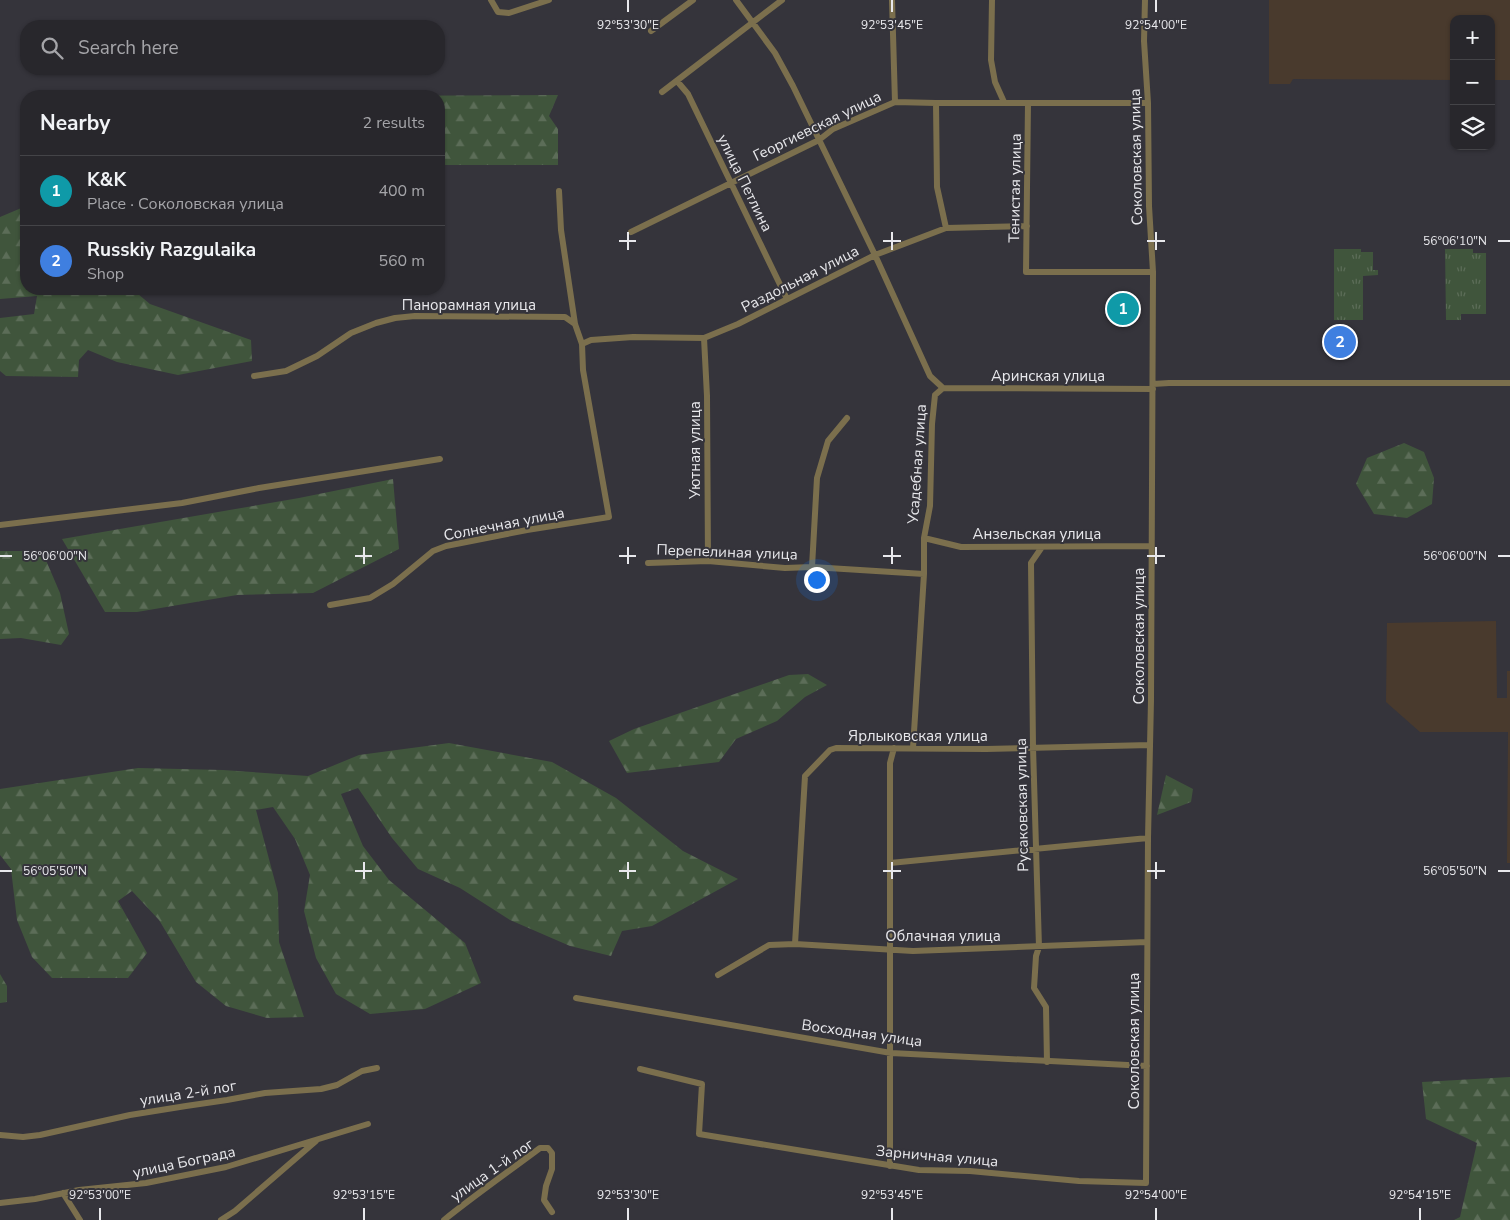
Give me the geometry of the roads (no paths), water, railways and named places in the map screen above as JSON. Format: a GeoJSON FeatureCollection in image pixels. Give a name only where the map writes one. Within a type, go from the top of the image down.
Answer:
{"type":"FeatureCollection","features":[{"type":"Feature","properties":{"kind":"street"},"geometry":{"type":"LineString","coordinates":[[491,0],[498,12],[509,13],[549,0]]}},
{"type":"Feature","properties":{"kind":"street"},"geometry":{"type":"LineString","coordinates":[[651,31],[693,0]]}},
{"type":"Feature","properties":{"kind":"street","name":"Усадебная улица"},"geometry":{"type":"LineString","coordinates":[[736,0],[775,53],[820,140],[930,376],[943,388],[935,395],[932,424],[930,506],[924,538],[924,574],[913,748]]}},
{"type":"Feature","properties":{"kind":"street"},"geometry":{"type":"LineString","coordinates":[[662,92],[782,0]]}},
{"type":"Feature","properties":{"kind":"street"},"geometry":{"type":"LineString","coordinates":[[892,0],[895,102]]}},
{"type":"Feature","properties":{"kind":"street"},"geometry":{"type":"LineString","coordinates":[[992,0],[991,60],[995,82],[1004,102]]}},
{"type":"Feature","properties":{"kind":"street","name":"Соколовская улица"},"geometry":{"type":"LineString","coordinates":[[1145,0],[1144,41],[1148,102],[1149,206],[1153,272],[1146,1183]]}},
{"type":"Feature","properties":{"kind":"street","name":"улица Петлина"},"geometry":{"type":"LineString","coordinates":[[676,81],[688,94],[787,299]]}},
{"type":"Feature","properties":{"kind":"street","name":"Георгиевская улица"},"geometry":{"type":"LineString","coordinates":[[631,232],[820,140],[833,129],[895,102],[1148,102]]}},
{"type":"Feature","properties":{"kind":"street"},"geometry":{"type":"LineString","coordinates":[[936,103],[936,187],[946,228]]}},
{"type":"Feature","properties":{"kind":"street","name":"Тенистая улица"},"geometry":{"type":"LineString","coordinates":[[1028,103],[1026,272],[1153,272]]}},
{"type":"Feature","properties":{"kind":"street"},"geometry":{"type":"LineString","coordinates":[[560,191],[561,230],[575,324],[582,344]]}},
{"type":"Feature","properties":{"kind":"street","name":"Раздольная улица"},"geometry":{"type":"LineString","coordinates":[[582,344],[591,340],[633,337],[704,338],[738,324],[875,255],[946,228],[1026,226]]}},
{"type":"Feature","properties":{"kind":"street","name":"Панорамная улица"},"geometry":{"type":"LineString","coordinates":[[254,376],[286,371],[317,356],[351,333],[395,318],[415,316],[565,317],[575,324]]}},
{"type":"Feature","properties":{"kind":"street","name":"Уютная улица"},"geometry":{"type":"LineString","coordinates":[[704,338],[707,396],[708,561]]}},
{"type":"Feature","properties":{"kind":"street","name":"Солнечная улица"},"geometry":{"type":"LineString","coordinates":[[330,605],[370,598],[393,584],[433,551],[446,546],[527,530],[609,517],[583,370],[582,344]]}},
{"type":"Feature","properties":{"kind":"street","name":"Аринская улица"},"geometry":{"type":"LineString","coordinates":[[943,388],[1153,387],[1169,383],[1510,383]]}},
{"type":"Feature","properties":{"kind":"street"},"geometry":{"type":"LineString","coordinates":[[812,567],[814,502],[817,478],[828,441],[847,418]]}},
{"type":"Feature","properties":{"kind":"street"},"geometry":{"type":"LineString","coordinates":[[0,525],[182,503],[259,488],[440,459]]}},
{"type":"Feature","properties":{"kind":"street","name":"Анзельская улица"},"geometry":{"type":"LineString","coordinates":[[924,538],[961,547],[1151,546]]}},
{"type":"Feature","properties":{"kind":"street","name":"Русаковская улица"},"geometry":{"type":"LineString","coordinates":[[1042,547],[1031,563],[1035,849],[1039,947],[1036,956],[1034,988],[1046,1007],[1047,1062]]}},
{"type":"Feature","properties":{"kind":"street","name":"Перепелиная улица"},"geometry":{"type":"LineString","coordinates":[[648,562],[708,561],[785,568],[812,567],[924,574]]}},
{"type":"Feature","properties":{"kind":"street","name":"Ярлыковская улица"},"geometry":{"type":"LineString","coordinates":[[795,944],[806,776],[830,750],[836,748],[986,749],[1150,745]]}},
{"type":"Feature","properties":{"kind":"street"},"geometry":{"type":"LineString","coordinates":[[890,1166],[890,763],[894,748]]}},
{"type":"Feature","properties":{"kind":"street"},"geometry":{"type":"LineString","coordinates":[[890,863],[1148,838]]}},
{"type":"Feature","properties":{"kind":"street","name":"Облачная улица"},"geometry":{"type":"LineString","coordinates":[[718,975],[769,945],[795,944],[913,951],[1147,942]]}},
{"type":"Feature","properties":{"kind":"street","name":"Восходная улица"},"geometry":{"type":"LineString","coordinates":[[576,998],[891,1053],[1147,1066]]}},
{"type":"Feature","properties":{"kind":"street","name":"улица 2-й лог"},"geometry":{"type":"LineString","coordinates":[[0,1136],[31,1136],[130,1115],[265,1093],[321,1089],[337,1084],[362,1071],[377,1068]]}},
{"type":"Feature","properties":{"kind":"street","name":"Зарничная улица"},"geometry":{"type":"LineString","coordinates":[[640,1069],[702,1084],[699,1134],[919,1170],[970,1171],[1080,1181],[1146,1183]]}},
{"type":"Feature","properties":{"kind":"street","name":"улица Бограда"},"geometry":{"type":"LineString","coordinates":[[0,1202],[36,1199],[79,1190],[146,1183],[226,1167],[368,1124]]}},
{"type":"Feature","properties":{"kind":"street"},"geometry":{"type":"LineString","coordinates":[[221,1220],[319,1138]]}},
{"type":"Feature","properties":{"kind":"street","name":"улица 1-й лог"},"geometry":{"type":"LineString","coordinates":[[444,1220],[540,1148],[548,1148],[552,1153],[552,1169],[546,1186],[544,1200],[552,1212]]}},
{"type":"Feature","properties":{"kind":"street"},"geometry":{"type":"LineString","coordinates":[[63,1193],[80,1220]]}},
{"type":"Feature","properties":{"kind":"place","name":"K&K"},"geometry":{"type":"Point","coordinates":[1123,309]}},
{"type":"Feature","properties":{"kind":"place","name":"Russkiy Razgulaika"},"geometry":{"type":"Point","coordinates":[1340,342]}}]}
